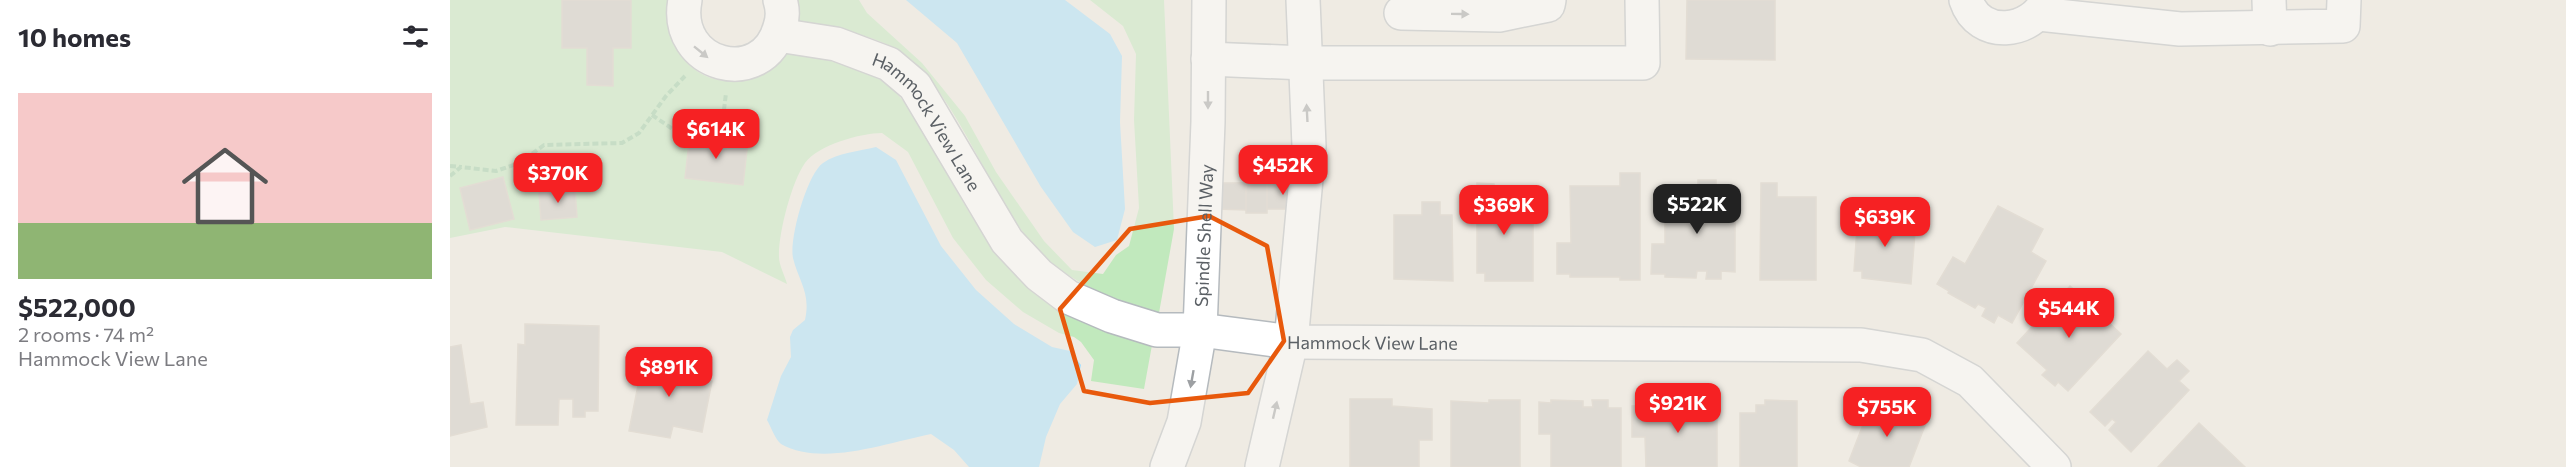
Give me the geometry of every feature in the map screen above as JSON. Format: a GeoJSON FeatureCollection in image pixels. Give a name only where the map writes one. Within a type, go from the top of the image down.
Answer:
{"type":"FeatureCollection","features":[{"type":"Feature","properties":{"kind":"street"},"geometry":{"type":"LineString","coordinates":[[684,0],[682,14],[685,30],[693,45],[717,61],[744,63],[758,58],[770,48],[778,35],[783,20],[780,0]]}},
{"type":"Feature","properties":{"kind":"street","name":"Spindle Shell Way"},"geometry":{"type":"LineString","coordinates":[[1167,467],[1184,422],[1200,330],[1209,0]]}},
{"type":"Feature","properties":{"kind":"street"},"geometry":{"type":"LineString","coordinates":[[1262,467],[1292,342],[1309,146],[1303,0]]}},
{"type":"Feature","properties":{"kind":"street"},"geometry":{"type":"LineString","coordinates":[[1401,63],[1402,6],[1498,15],[1548,5],[1549,0]]}},
{"type":"Feature","properties":{"kind":"street"},"geometry":{"type":"LineString","coordinates":[[1209,59],[1305,63],[1643,63],[1642,0]]}},
{"type":"Feature","properties":{"kind":"street"},"geometry":{"type":"LineString","coordinates":[[1966,0],[1976,16],[1987,24],[2001,28],[2015,28],[2028,23],[2043,7],[2178,15],[2269,14],[2343,26],[2344,0]]}},
{"type":"Feature","properties":{"kind":"street","name":"Hammock View Lane"},"geometry":{"type":"LineString","coordinates":[[778,35],[836,44],[889,64],[915,86],[1007,242],[1039,275],[1068,297],[1112,316],[1156,330],[1200,330],[1292,342],[1861,345],[1922,355],[1970,381],[2054,467]]}},
{"type":"Feature","properties":{"kind":"path"},"geometry":{"type":"LineString","coordinates":[[652,115],[674,130],[721,135],[717,61]]}},
{"type":"Feature","properties":{"kind":"path"},"geometry":{"type":"LineString","coordinates":[[450,166],[496,171],[519,163],[544,145],[622,143],[639,133],[666,96],[717,61]]}},
{"type":"Feature","properties":{"kind":"path"},"geometry":{"type":"LineString","coordinates":[[450,176],[461,168]]}},
{"type":"Feature","properties":{"kind":"highlighted area"},"geometry":{"type":"Polygon","coordinates":[[[1209,216],[1267,246],[1284,341],[1248,393],[1150,403],[1084,391],[1060,309],[1130,229],[1209,216]]]}},
{"type":"Feature","properties":{"kind":"green space"},"geometry":{"type":"Polygon","coordinates":[[[450,0],[668,0],[667,16],[675,46],[695,70],[708,77],[724,81],[746,79],[785,53],[834,62],[871,74],[889,86],[909,109],[985,237],[1011,271],[1026,286],[1069,316],[1152,345],[1144,389],[1091,381],[1094,360],[1081,342],[1074,337],[1059,333],[1023,312],[986,280],[953,238],[908,152],[882,133],[840,141],[820,151],[805,163],[795,182],[779,247],[779,260],[787,284],[722,252],[505,227],[450,238],[450,0]]]}},
{"type":"Feature","properties":{"kind":"green space"},"geometry":{"type":"Polygon","coordinates":[[[797,0],[859,0],[867,13],[922,63],[965,116],[996,172],[1044,241],[1072,270],[1103,274],[1116,255],[1129,246],[1139,208],[1134,120],[1136,54],[1123,26],[1090,0],[1164,0],[1174,229],[1159,313],[1116,299],[1089,287],[1043,256],[1015,220],[965,133],[925,73],[910,58],[895,48],[872,38],[798,21],[797,0]]]}},
{"type":"Feature","properties":{"kind":"water"},"geometry":{"type":"Polygon","coordinates":[[[906,0],[1065,0],[1110,34],[1122,56],[1120,122],[1125,209],[1117,240],[1095,247],[1073,232],[1041,187],[957,43],[906,0]]]}},
{"type":"Feature","properties":{"kind":"water"},"geometry":{"type":"Polygon","coordinates":[[[876,147],[896,160],[941,246],[976,290],[1014,324],[1052,347],[1070,351],[1081,365],[1077,384],[1060,404],[1046,437],[1039,467],[969,467],[954,450],[931,434],[854,451],[815,453],[797,451],[781,444],[773,433],[767,420],[781,376],[791,357],[790,337],[793,330],[805,320],[805,295],[792,249],[805,193],[817,169],[823,163],[842,155],[876,147]]]}},
{"type":"Feature","properties":{"kind":"building"},"geometry":{"type":"Polygon","coordinates":[[[562,0],[631,0],[631,48],[613,48],[613,86],[587,85],[587,48],[562,48],[562,0]]]}},
{"type":"Feature","properties":{"kind":"building"},"geometry":{"type":"Polygon","coordinates":[[[1687,0],[1775,0],[1775,60],[1686,59],[1687,0]]]}},
{"type":"Feature","properties":{"kind":"building"},"geometry":{"type":"Polygon","coordinates":[[[690,134],[748,141],[743,185],[685,178],[690,134]]]}},
{"type":"Feature","properties":{"kind":"building"},"geometry":{"type":"Polygon","coordinates":[[[1620,173],[1640,173],[1640,280],[1620,280],[1620,277],[1570,277],[1570,274],[1557,274],[1557,243],[1571,243],[1570,186],[1620,186],[1620,173]]]}},
{"type":"Feature","properties":{"kind":"building"},"geometry":{"type":"Polygon","coordinates":[[[503,177],[514,219],[470,230],[460,188],[503,177]]]}},
{"type":"Feature","properties":{"kind":"building"},"geometry":{"type":"Polygon","coordinates":[[[1246,180],[1267,180],[1267,213],[1246,213],[1246,180]]]}},
{"type":"Feature","properties":{"kind":"building"},"geometry":{"type":"Polygon","coordinates":[[[1698,180],[1716,180],[1716,201],[1735,201],[1735,272],[1721,271],[1721,279],[1706,279],[1707,271],[1697,271],[1696,278],[1651,274],[1652,244],[1665,244],[1665,194],[1698,194],[1698,180]]]}},
{"type":"Feature","properties":{"kind":"building"},"geometry":{"type":"Polygon","coordinates":[[[1216,183],[1246,183],[1246,210],[1216,209],[1216,183]]]}},
{"type":"Feature","properties":{"kind":"building"},"geometry":{"type":"Polygon","coordinates":[[[1267,183],[1298,183],[1298,209],[1267,209],[1267,183]]]}},
{"type":"Feature","properties":{"kind":"building"},"geometry":{"type":"Polygon","coordinates":[[[1477,183],[1494,184],[1494,197],[1533,197],[1533,281],[1485,281],[1485,273],[1477,273],[1477,183]]]}},
{"type":"Feature","properties":{"kind":"building"},"geometry":{"type":"Polygon","coordinates":[[[1761,183],[1777,183],[1777,197],[1816,197],[1816,280],[1760,280],[1761,183]]]}},
{"type":"Feature","properties":{"kind":"building"},"geometry":{"type":"Polygon","coordinates":[[[575,189],[577,217],[541,220],[539,192],[575,189]]]}},
{"type":"Feature","properties":{"kind":"building"},"geometry":{"type":"Polygon","coordinates":[[[1422,202],[1440,202],[1440,215],[1452,215],[1453,281],[1394,279],[1394,215],[1422,215],[1422,202]]]}},
{"type":"Feature","properties":{"kind":"building"},"geometry":{"type":"Polygon","coordinates":[[[1998,206],[2043,229],[2031,252],[2046,261],[2012,323],[1998,315],[1994,323],[1982,316],[1986,308],[1978,304],[1975,308],[1937,284],[1953,257],[1965,264],[1998,206]]]}},
{"type":"Feature","properties":{"kind":"building"},"geometry":{"type":"Polygon","coordinates":[[[1858,214],[1916,219],[1911,284],[1862,278],[1862,271],[1854,271],[1858,214]]]}},
{"type":"Feature","properties":{"kind":"building"},"geometry":{"type":"Polygon","coordinates":[[[2070,286],[2121,334],[2068,391],[2058,382],[2055,386],[2042,375],[2047,370],[2017,343],[2070,286]]]}},
{"type":"Feature","properties":{"kind":"building"},"geometry":{"type":"Polygon","coordinates":[[[525,324],[599,326],[598,411],[585,411],[585,417],[573,417],[573,399],[559,399],[558,425],[516,425],[518,344],[525,345],[525,324]]]}},
{"type":"Feature","properties":{"kind":"building"},"geometry":{"type":"Polygon","coordinates":[[[461,345],[470,404],[483,402],[487,427],[450,436],[450,347],[461,345]]]}},
{"type":"Feature","properties":{"kind":"building"},"geometry":{"type":"Polygon","coordinates":[[[2148,351],[2167,369],[2177,360],[2189,371],[2179,381],[2189,390],[2131,452],[2109,430],[2116,422],[2112,419],[2105,426],[2090,412],[2148,351]]]}},
{"type":"Feature","properties":{"kind":"building"},"geometry":{"type":"Polygon","coordinates":[[[644,355],[698,366],[696,377],[712,381],[702,432],[673,426],[670,438],[629,431],[644,355]]]}},
{"type":"Feature","properties":{"kind":"building"},"geometry":{"type":"Polygon","coordinates":[[[1350,399],[1392,399],[1392,406],[1432,409],[1432,440],[1419,440],[1419,467],[1350,467],[1350,399]]]}},
{"type":"Feature","properties":{"kind":"building"},"geometry":{"type":"Polygon","coordinates":[[[1873,399],[1904,411],[1903,414],[1926,423],[1909,467],[1861,467],[1849,461],[1873,399]]]}},
{"type":"Feature","properties":{"kind":"building"},"geometry":{"type":"Polygon","coordinates":[[[1489,400],[1520,400],[1520,467],[1451,467],[1451,401],[1489,403],[1489,400]]]}},
{"type":"Feature","properties":{"kind":"building"},"geometry":{"type":"Polygon","coordinates":[[[1551,400],[1583,401],[1583,407],[1593,407],[1592,400],[1608,400],[1608,408],[1621,408],[1621,467],[1551,467],[1551,434],[1539,434],[1539,402],[1551,403],[1551,400]]]}},
{"type":"Feature","properties":{"kind":"building"},"geometry":{"type":"Polygon","coordinates":[[[1672,400],[1717,403],[1717,467],[1646,467],[1645,437],[1632,437],[1632,406],[1672,404],[1672,400]]]}},
{"type":"Feature","properties":{"kind":"building"},"geometry":{"type":"Polygon","coordinates":[[[1765,400],[1797,401],[1797,467],[1740,467],[1740,413],[1756,413],[1756,405],[1765,405],[1765,400]]]}},
{"type":"Feature","properties":{"kind":"building"},"geometry":{"type":"Polygon","coordinates":[[[2199,423],[2245,467],[2158,467],[2199,423]]]}}]}
